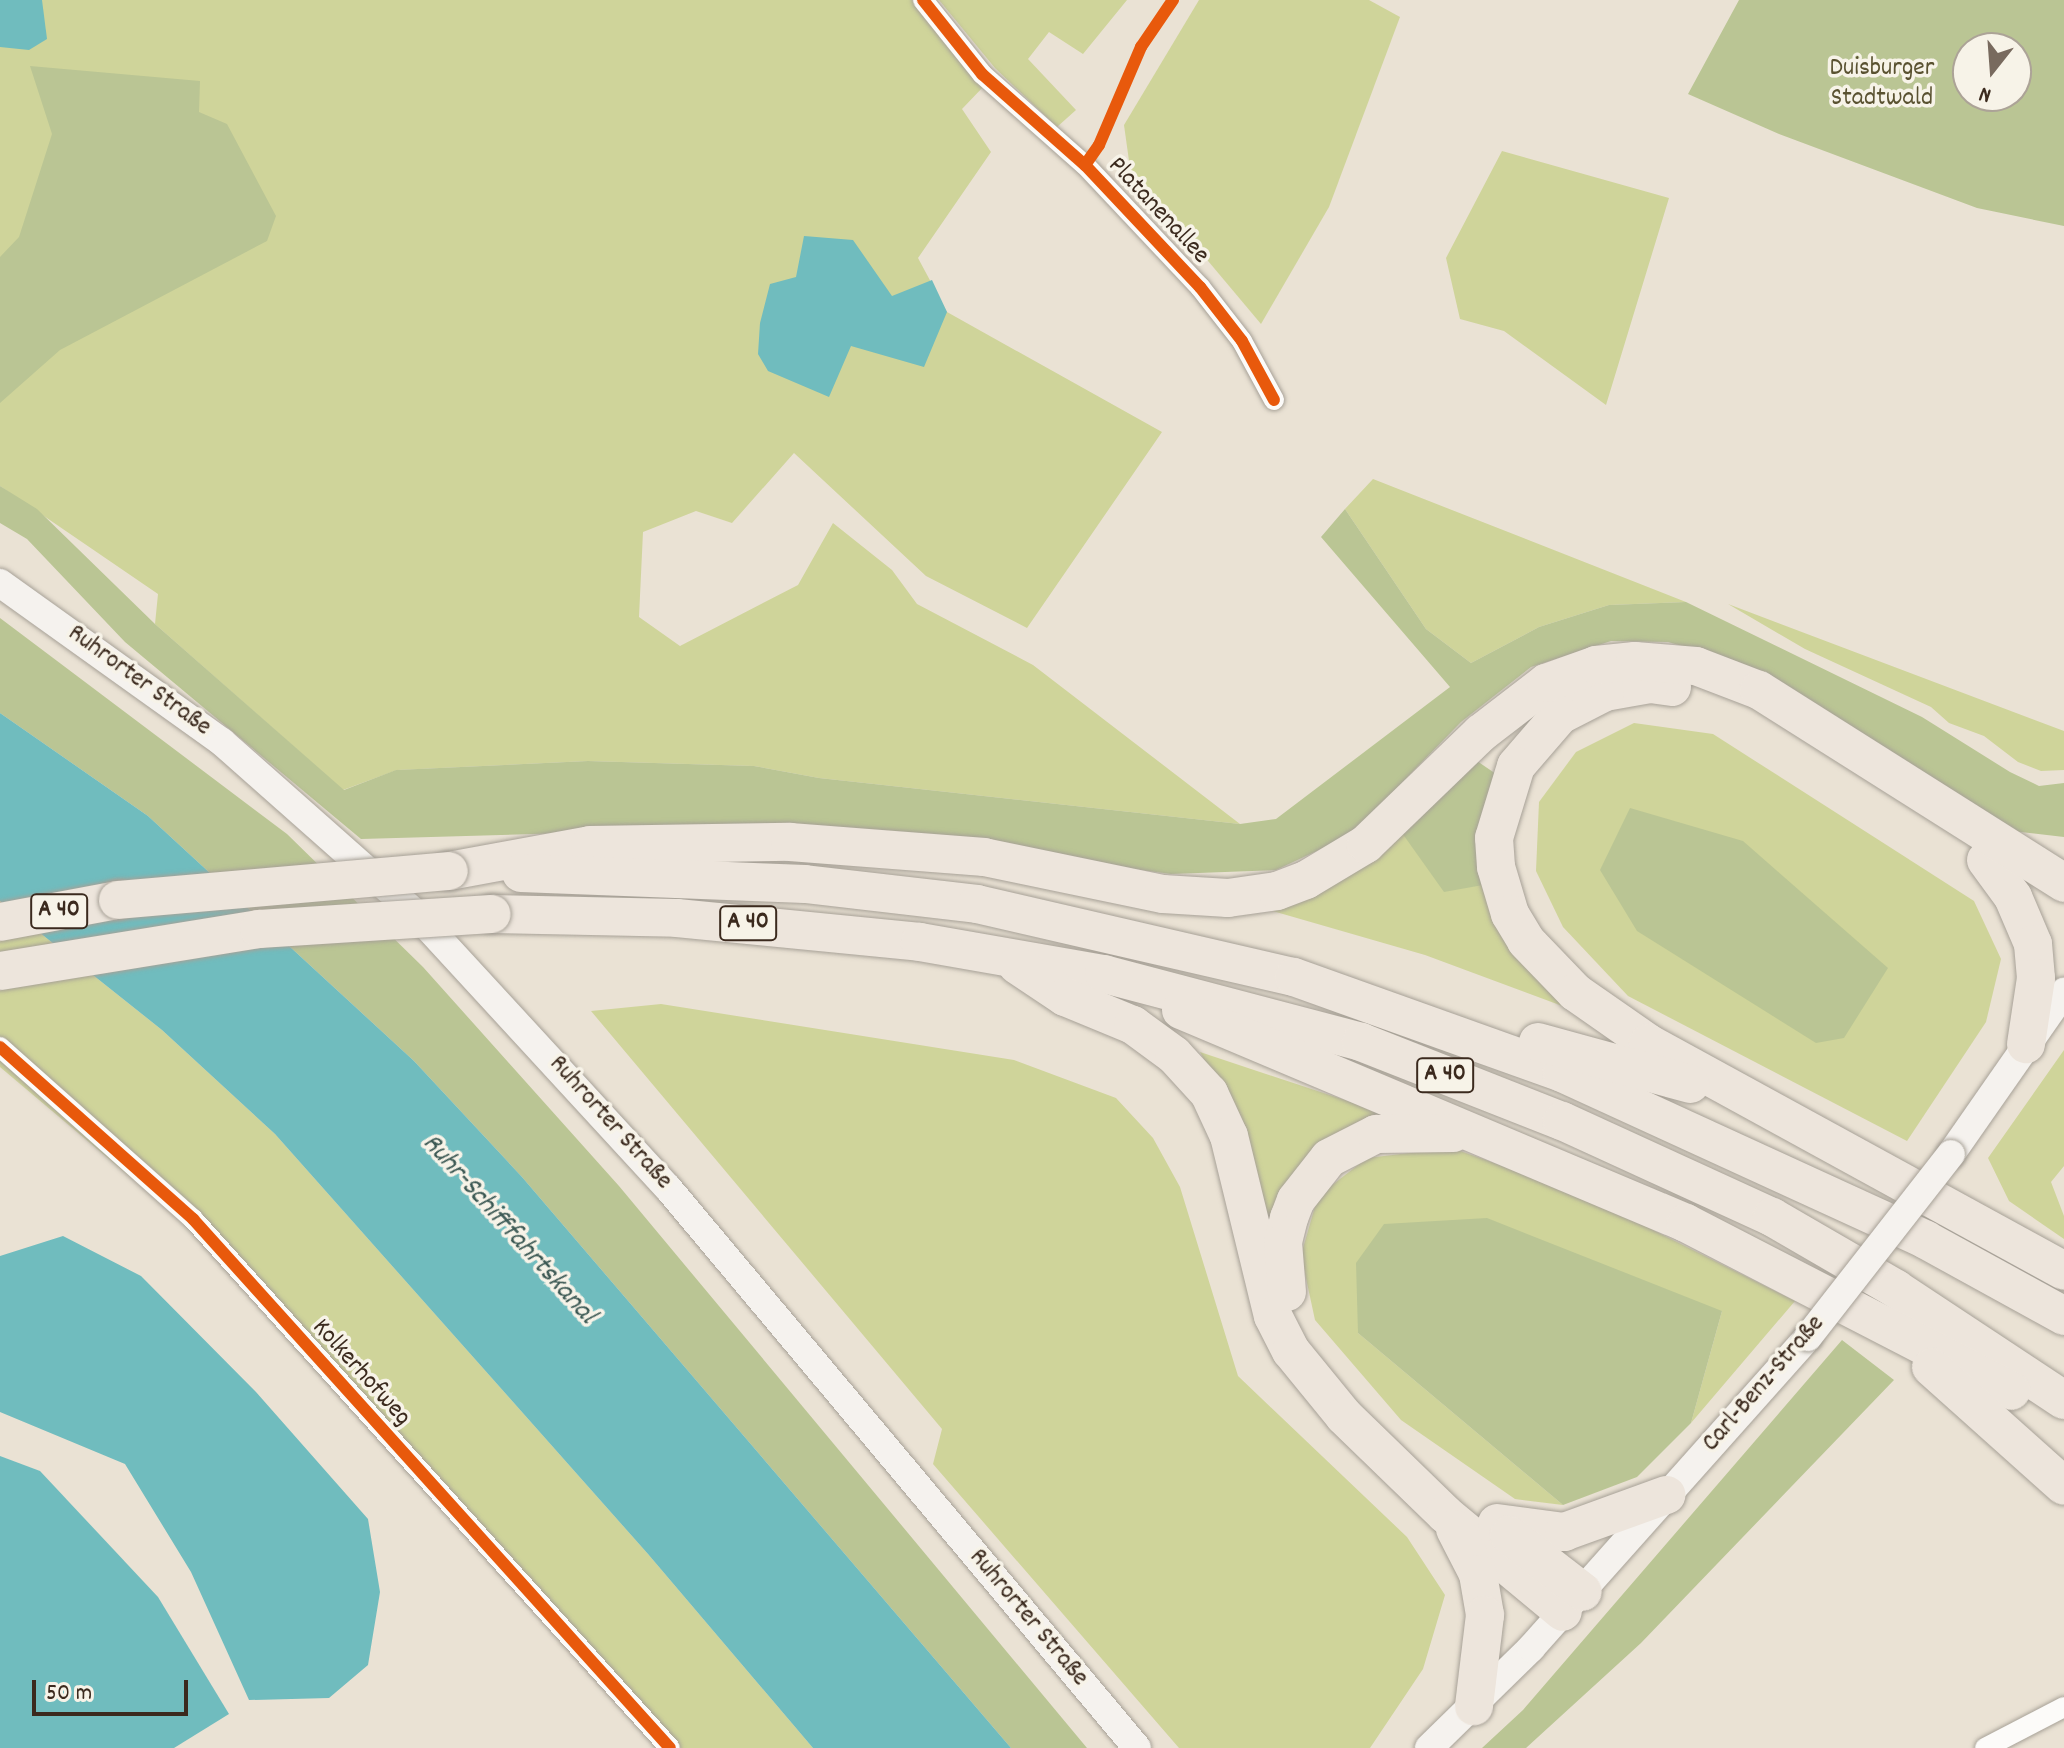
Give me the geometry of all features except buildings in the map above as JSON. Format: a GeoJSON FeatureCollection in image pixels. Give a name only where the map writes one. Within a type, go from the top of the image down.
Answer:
{"type":"FeatureCollection","features":[{"type":"Feature","properties":{"kind":"highway"},"geometry":{"type":"LineString","coordinates":[[449,871],[590,845],[790,842],[984,857],[1163,894],[1228,898],[1277,891],[1306,880],[1366,844],[1481,733],[1546,683],[1596,665],[1635,661],[1696,666],[1759,690],[2046,858],[2064,883]]}},
{"type":"Feature","properties":{"kind":"highway"},"geometry":{"type":"LineString","coordinates":[[2056,1264],[1648,1043],[1575,992],[1526,941],[1510,914],[1496,867],[1494,838],[1516,766],[1560,715],[1605,692],[1650,684],[1698,691],[1765,718],[2064,908]]}},
{"type":"Feature","properties":{"kind":"highway"},"geometry":{"type":"LineString","coordinates":[[1986,860],[2013,897],[2033,944],[2036,978],[2026,1044]]}},
{"type":"Feature","properties":{"kind":"highway","name":"A 40"},"geometry":{"type":"LineString","coordinates":[[0,922],[118,900],[449,871],[805,884],[977,904],[1354,995],[1562,1073],[1926,1240],[2064,1316]]}},
{"type":"Feature","properties":{"kind":"highway","name":"A 40"},"geometry":{"type":"LineString","coordinates":[[0,971],[259,929],[492,914],[732,921],[1002,955],[1104,974],[1361,1042],[1711,1186],[1896,1289],[2064,1400]]}},
{"type":"Feature","properties":{"kind":"highway"},"geometry":{"type":"LineString","coordinates":[[1002,955],[1065,997],[1133,1025],[1174,1055],[1209,1093],[1229,1136],[1273,1316],[1291,1351],[1344,1416],[1445,1514],[1573,1602]]}},
{"type":"Feature","properties":{"kind":"highway"},"geometry":{"type":"LineString","coordinates":[[1104,974],[1268,1051],[1503,1142],[1686,1223],[2064,1416]]}},
{"type":"Feature","properties":{"kind":"highway"},"geometry":{"type":"LineString","coordinates":[[1354,995],[1422,1003],[1544,1044],[1680,1080],[1798,1125]]}},
{"type":"Feature","properties":{"kind":"highway"},"geometry":{"type":"LineString","coordinates":[[1503,1142],[1403,1130],[1350,1144],[1311,1177],[1296,1200],[1283,1242],[1288,1296],[1316,1353],[1397,1445],[1491,1521],[1573,1602]]}},
{"type":"Feature","properties":{"kind":"highway"},"geometry":{"type":"LineString","coordinates":[[1864,1313],[1957,1388],[2064,1486]]}},
{"type":"Feature","properties":{"kind":"highway"},"geometry":{"type":"LineString","coordinates":[[1491,1521],[1564,1532],[1666,1495]]}},
{"type":"Feature","properties":{"kind":"highway"},"geometry":{"type":"LineString","coordinates":[[1445,1514],[1478,1574],[1485,1615],[1474,1706]]}},
{"type":"Feature","properties":{"kind":"main road","name":"Ruhrorter Straße"},"geometry":{"type":"LineString","coordinates":[[0,583],[222,742],[414,912],[668,1188],[1137,1748]]}},
{"type":"Feature","properties":{"kind":"main road","name":"Carl-Benz-Straße"},"geometry":{"type":"LineString","coordinates":[[1429,1748],[1474,1706],[1573,1602],[1808,1337],[1951,1154],[2064,992]]}},
{"type":"Feature","properties":{"kind":"street","name":"Platanenallee"},"geometry":{"type":"LineString","coordinates":[[923,0],[982,74],[1085,165],[1200,287],[1242,341],[1274,400]]}},
{"type":"Feature","properties":{"kind":"street","name":"Kolkerhofweg"},"geometry":{"type":"LineString","coordinates":[[0,1047],[193,1219],[670,1748]]}},
{"type":"Feature","properties":{"kind":"street"},"geometry":{"type":"LineString","coordinates":[[1985,1748],[2064,1707]]}},
{"type":"Feature","properties":{"kind":"green space"},"geometry":{"type":"Polygon","coordinates":[[[0,0],[912,0],[985,85],[962,109],[991,152],[918,258],[947,312],[1162,432],[1027,628],[926,576],[794,453],[732,523],[696,511],[643,532],[639,617],[680,646],[798,585],[833,523],[892,570],[917,604],[1033,665],[1240,824],[819,778],[754,766],[588,761],[397,770],[343,790],[155,624],[158,594],[0,486],[0,0]]]}},
{"type":"Feature","properties":{"kind":"green space"},"geometry":{"type":"Polygon","coordinates":[[[939,0],[1127,0],[1083,54],[1049,32],[1028,59],[1076,110],[1057,127],[995,68],[939,0]]]}},
{"type":"Feature","properties":{"kind":"green space"},"geometry":{"type":"Polygon","coordinates":[[[1199,0],[1369,0],[1400,17],[1329,207],[1261,324],[1130,168],[1124,125],[1199,0]]]}},
{"type":"Feature","properties":{"kind":"green space","name":"Duisburger Stadtwald"},"geometry":{"type":"Polygon","coordinates":[[[1739,0],[2064,0],[2064,226],[1977,208],[1779,134],[1688,94],[1739,0]]]}},
{"type":"Feature","properties":{"kind":"green space"},"geometry":{"type":"Polygon","coordinates":[[[30,66],[200,81],[199,112],[227,124],[276,216],[267,241],[60,350],[0,403],[0,257],[19,237],[52,134],[30,66]]]}},
{"type":"Feature","properties":{"kind":"green space"},"geometry":{"type":"Polygon","coordinates":[[[1502,151],[1669,198],[1606,405],[1504,331],[1460,319],[1446,258],[1502,151]]]}},
{"type":"Feature","properties":{"kind":"green space"},"geometry":{"type":"Polygon","coordinates":[[[1373,479],[1686,602],[1609,605],[1539,627],[1471,663],[1426,629],[1345,509],[1373,479]]]}},
{"type":"Feature","properties":{"kind":"green space"},"geometry":{"type":"Polygon","coordinates":[[[0,486],[37,509],[155,624],[344,790],[396,770],[588,761],[754,766],[819,778],[1240,824],[1276,819],[1450,687],[1321,537],[1345,509],[1426,629],[1471,663],[1539,627],[1609,605],[1686,602],[1922,717],[2010,772],[2039,786],[2064,783],[2064,837],[2012,831],[1738,662],[1668,642],[1611,641],[1531,667],[1461,722],[1351,835],[1276,870],[1171,874],[809,826],[361,839],[125,642],[27,539],[0,523],[0,486]]]}},
{"type":"Feature","properties":{"kind":"green space"},"geometry":{"type":"Polygon","coordinates":[[[1728,604],[2064,731],[2064,770],[2041,771],[2018,762],[1984,736],[1949,723],[1931,707],[1805,649],[1728,604]]]}},
{"type":"Feature","properties":{"kind":"green space"},"geometry":{"type":"Polygon","coordinates":[[[0,618],[287,834],[423,967],[619,1186],[1087,1748],[1011,1748],[522,1177],[414,1061],[148,816],[0,713],[0,618]]]}},
{"type":"Feature","properties":{"kind":"green space"},"geometry":{"type":"Polygon","coordinates":[[[1634,723],[1713,734],[1974,901],[2001,959],[1986,1022],[1907,1141],[1628,996],[1563,927],[1536,871],[1539,802],[1576,752],[1634,723]]]}},
{"type":"Feature","properties":{"kind":"green space"},"geometry":{"type":"Polygon","coordinates":[[[1477,761],[1496,774],[1483,885],[1444,892],[1402,833],[1477,761]]]}},
{"type":"Feature","properties":{"kind":"green space"},"geometry":{"type":"Polygon","coordinates":[[[1630,808],[1743,841],[1888,968],[1844,1038],[1816,1043],[1637,931],[1600,870],[1630,808]]]}},
{"type":"Feature","properties":{"kind":"green space"},"geometry":{"type":"Polygon","coordinates":[[[1402,833],[1483,885],[1573,1010],[1425,955],[1255,906],[1402,833]]]}},
{"type":"Feature","properties":{"kind":"green space"},"geometry":{"type":"Polygon","coordinates":[[[0,901],[162,1030],[275,1134],[648,1554],[813,1748],[662,1748],[186,1224],[0,1067],[0,901]]]}},
{"type":"Feature","properties":{"kind":"green space"},"geometry":{"type":"Polygon","coordinates":[[[661,1004],[1014,1060],[1116,1098],[1153,1138],[1180,1187],[1238,1376],[1407,1537],[1445,1595],[1423,1669],[1370,1748],[1179,1748],[933,1464],[942,1429],[591,1011],[661,1004]]]}},
{"type":"Feature","properties":{"kind":"green space"},"geometry":{"type":"Polygon","coordinates":[[[2064,1050],[2064,1166],[2051,1182],[2064,1216],[2064,1239],[2009,1201],[1988,1158],[2064,1050]]]}},
{"type":"Feature","properties":{"kind":"green space"},"geometry":{"type":"Polygon","coordinates":[[[1200,1052],[1399,1118],[1273,1231],[1222,1094],[1200,1052]]]}},
{"type":"Feature","properties":{"kind":"green space"},"geometry":{"type":"Polygon","coordinates":[[[1452,1148],[1579,1193],[1795,1301],[1691,1423],[1722,1311],[1358,1333],[1563,1505],[1515,1499],[1401,1420],[1315,1320],[1301,1255],[1318,1196],[1367,1158],[1452,1148]]]}},
{"type":"Feature","properties":{"kind":"green space"},"geometry":{"type":"Polygon","coordinates":[[[1487,1218],[1722,1311],[1691,1423],[1637,1477],[1563,1505],[1358,1333],[1356,1263],[1384,1224],[1487,1218]]]}},
{"type":"Feature","properties":{"kind":"green space"},"geometry":{"type":"Polygon","coordinates":[[[1842,1340],[1894,1380],[1641,1643],[1526,1748],[1482,1748],[1523,1710],[1842,1340]]]}},
{"type":"Feature","properties":{"kind":"water"},"geometry":{"type":"Polygon","coordinates":[[[0,0],[42,0],[47,39],[29,50],[0,47],[0,0]]]}},
{"type":"Feature","properties":{"kind":"water"},"geometry":{"type":"Polygon","coordinates":[[[804,236],[853,240],[892,296],[932,280],[947,312],[924,367],[851,346],[829,397],[768,371],[758,354],[760,323],[770,284],[796,277],[804,236]]]}},
{"type":"Feature","properties":{"kind":"water","name":"Ruhr-Schifffahrtskanal"},"geometry":{"type":"Polygon","coordinates":[[[0,713],[148,816],[414,1061],[522,1177],[1011,1748],[813,1748],[648,1554],[275,1134],[162,1030],[0,901],[0,713]]]}},
{"type":"Feature","properties":{"kind":"water"},"geometry":{"type":"Polygon","coordinates":[[[63,1236],[141,1276],[256,1392],[368,1519],[380,1592],[368,1665],[329,1698],[249,1700],[191,1572],[125,1464],[0,1412],[0,1256],[63,1236]]]}},
{"type":"Feature","properties":{"kind":"water"},"geometry":{"type":"Polygon","coordinates":[[[0,1456],[40,1471],[158,1597],[229,1714],[174,1748],[0,1748],[0,1456]]]}},
{"type":"Feature","properties":{"kind":"cycle path"},"geometry":{"type":"LineString","coordinates":[[923,0],[982,74],[1085,165],[1200,287],[1242,341],[1274,400]]}},
{"type":"Feature","properties":{"kind":"cycle path"},"geometry":{"type":"LineString","coordinates":[[1085,165],[1099,145],[1141,47],[1173,0]]}},
{"type":"Feature","properties":{"kind":"cycle path"},"geometry":{"type":"LineString","coordinates":[[0,1047],[193,1219],[670,1748]]}}]}
